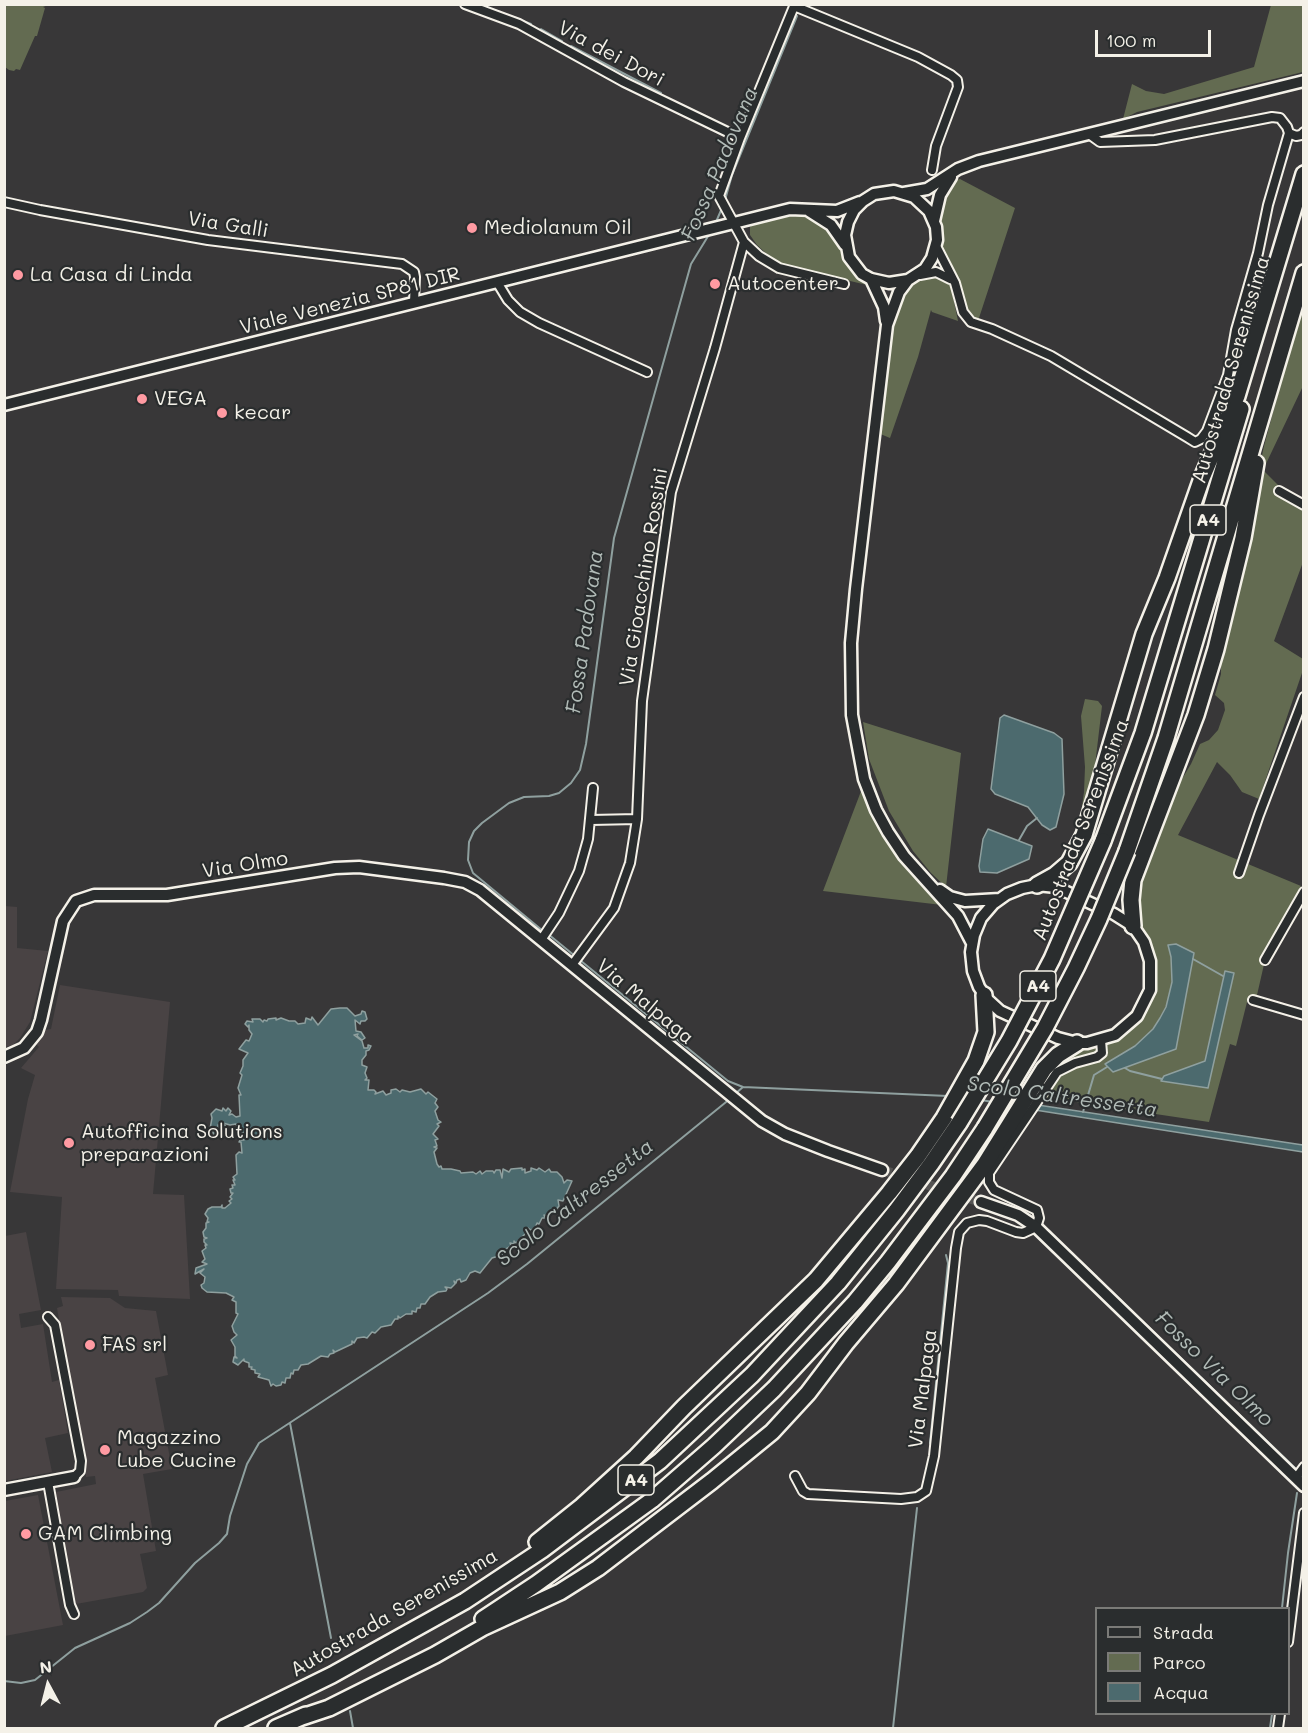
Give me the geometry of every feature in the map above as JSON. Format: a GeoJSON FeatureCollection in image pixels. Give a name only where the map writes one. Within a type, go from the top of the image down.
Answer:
{"type":"FeatureCollection","features":[{"type":"Feature","properties":{"kind":"highway"},"geometry":{"type":"LineString","coordinates":[[1037,885],[1055,875],[1069,863],[1084,835],[1144,634],[1167,578],[1202,478],[1237,396],[1304,174]]}},
{"type":"Feature","properties":{"kind":"highway","name":"Autostrada Serenissima"},"geometry":{"type":"LineString","coordinates":[[224,1728],[332,1676],[465,1601],[542,1550],[652,1468],[752,1375],[838,1283],[903,1202],[958,1123],[1009,1041],[1052,959],[1103,841],[1143,734],[1304,196]]}},
{"type":"Feature","properties":{"kind":"highway","name":"A4"},"geometry":{"type":"LineString","coordinates":[[276,1728],[436,1647],[486,1617],[553,1572],[652,1500],[774,1389],[855,1302],[919,1222],[985,1128],[1045,1028],[1099,920],[1127,851],[1166,738],[1304,273]]}},
{"type":"Feature","properties":{"kind":"highway"},"geometry":{"type":"LineString","coordinates":[[1134,926],[1131,900],[1133,880],[1196,715],[1216,649],[1243,538],[1258,452],[1265,430],[1272,381]]}},
{"type":"Feature","properties":{"kind":"highway"},"geometry":{"type":"LineString","coordinates":[[399,1639],[522,1555],[582,1506],[636,1457],[684,1407],[816,1280],[918,1156],[964,1085],[976,1061],[986,1032],[984,995]]}},
{"type":"Feature","properties":{"kind":"highway"},"geometry":{"type":"LineString","coordinates":[[299,1718],[329,1708],[482,1629],[560,1592],[598,1568],[772,1432],[808,1393],[846,1343],[896,1284],[1021,1116],[1037,1091],[1049,1064],[1077,1043]]}},
{"type":"Feature","properties":{"kind":"main road"},"geometry":{"type":"LineString","coordinates":[[846,247],[845,234],[854,210],[863,201],[881,192],[904,193],[927,189],[958,169],[979,161],[1299,82]]}},
{"type":"Feature","properties":{"kind":"main road"},"geometry":{"type":"LineString","coordinates":[[934,221],[937,204],[944,187],[958,169]]}},
{"type":"Feature","properties":{"kind":"main road"},"geometry":{"type":"LineString","coordinates":[[904,193],[922,203],[934,221],[937,233],[936,246],[925,268],[911,278],[895,299],[887,325],[851,643],[852,716],[864,779],[876,810],[904,856],[958,916],[972,943]]}},
{"type":"Feature","properties":{"kind":"main road","name":"Viale Venezia SP81 DIR"},"geometry":{"type":"LineString","coordinates":[[4,405],[735,222],[790,209],[837,211],[863,201]]}},
{"type":"Feature","properties":{"kind":"main road"},"geometry":{"type":"LineString","coordinates":[[809,210],[831,225],[846,247],[855,266],[872,279],[890,284],[911,278]]}},
{"type":"Feature","properties":{"kind":"main road"},"geometry":{"type":"LineString","coordinates":[[872,279],[884,307],[887,325]]}},
{"type":"Feature","properties":{"kind":"main road","name":"Via Olmo"},"geometry":{"type":"LineString","coordinates":[[4,1057],[24,1048],[37,1032],[63,921],[76,901],[88,896],[167,895],[343,867],[444,878],[473,885],[575,960]]}},
{"type":"Feature","properties":{"kind":"main road"},"geometry":{"type":"LineString","coordinates":[[924,880],[958,900],[980,901],[1000,898],[1022,888],[1037,885],[1056,887],[1134,926],[1144,942],[1150,961],[1149,990],[1142,1008],[1130,1023],[1115,1035],[1101,1040],[1077,1043],[1049,1035],[1007,1015],[995,1006],[984,995],[973,970],[972,943],[981,918],[1000,898]]}},
{"type":"Feature","properties":{"kind":"main road","name":"Via Malpaga"},"geometry":{"type":"LineString","coordinates":[[575,960],[762,1121],[785,1134],[882,1170]]}},
{"type":"Feature","properties":{"kind":"main road"},"geometry":{"type":"LineString","coordinates":[[981,1203],[1018,1215],[1036,1227],[1300,1482]]}},
{"type":"Feature","properties":{"kind":"main road"},"geometry":{"type":"LineString","coordinates":[[4,1490],[75,1477]]}},
{"type":"Feature","properties":{"kind":"street","name":"Via dei Dori"},"geometry":{"type":"LineString","coordinates":[[465,4],[519,24],[615,77],[740,138]]}},
{"type":"Feature","properties":{"kind":"street"},"geometry":{"type":"LineString","coordinates":[[844,284],[779,268],[759,256],[744,242],[719,196],[794,5],[918,57],[957,80],[958,87],[936,146],[932,170]]}},
{"type":"Feature","properties":{"kind":"street"},"geometry":{"type":"LineString","coordinates":[[936,246],[955,283],[963,312],[971,322],[1051,356],[1195,442],[1201,439],[1207,431],[1227,375],[1236,330],[1258,253],[1268,205],[1289,133],[1287,127],[1280,118],[1272,117],[1155,140],[1100,142],[1089,134]]}},
{"type":"Feature","properties":{"kind":"street"},"geometry":{"type":"LineString","coordinates":[[1289,133],[1296,136],[1304,132]]}},
{"type":"Feature","properties":{"kind":"street","name":"Via Galli"},"geometry":{"type":"LineString","coordinates":[[4,202],[208,240],[402,264],[414,272],[416,277],[414,303]]}},
{"type":"Feature","properties":{"kind":"street","name":"Via Gioacchino Rossini"},"geometry":{"type":"LineString","coordinates":[[575,960],[614,908],[630,863],[637,819],[642,701],[670,492],[715,348],[744,242]]}},
{"type":"Feature","properties":{"kind":"street"},"geometry":{"type":"LineString","coordinates":[[911,278],[928,272],[936,272],[945,275],[955,283]]}},
{"type":"Feature","properties":{"kind":"street"},"geometry":{"type":"LineString","coordinates":[[497,282],[508,300],[520,312],[539,324],[647,372]]}},
{"type":"Feature","properties":{"kind":"street"},"geometry":{"type":"LineString","coordinates":[[1279,491],[1304,505]]}},
{"type":"Feature","properties":{"kind":"street"},"geometry":{"type":"LineString","coordinates":[[1239,873],[1304,697]]}},
{"type":"Feature","properties":{"kind":"street"},"geometry":{"type":"LineString","coordinates":[[545,936],[579,871],[591,820],[593,788]]}},
{"type":"Feature","properties":{"kind":"street"},"geometry":{"type":"LineString","coordinates":[[591,820],[637,819]]}},
{"type":"Feature","properties":{"kind":"street"},"geometry":{"type":"LineString","coordinates":[[1265,960],[1304,892]]}},
{"type":"Feature","properties":{"kind":"street"},"geometry":{"type":"LineString","coordinates":[[1253,1000],[1304,1016]]}},
{"type":"Feature","properties":{"kind":"street"},"geometry":{"type":"LineString","coordinates":[[1037,1091],[1057,1071],[1097,1057],[1102,1053],[1101,1040]]}},
{"type":"Feature","properties":{"kind":"street"},"geometry":{"type":"LineString","coordinates":[[1021,1116],[993,1167],[989,1179],[994,1190],[1035,1208],[1040,1218],[1036,1227]]}},
{"type":"Feature","properties":{"kind":"street","name":"Via Malpaga"},"geometry":{"type":"LineString","coordinates":[[795,1476],[803,1491],[808,1494],[912,1498],[926,1491],[934,1456],[959,1232],[967,1223],[979,1220],[1023,1233],[1036,1227]]}},
{"type":"Feature","properties":{"kind":"street"},"geometry":{"type":"LineString","coordinates":[[48,1317],[55,1325],[81,1461],[80,1471],[75,1477]]}},
{"type":"Feature","properties":{"kind":"street"},"geometry":{"type":"LineString","coordinates":[[1300,1482],[1304,1467]]}},
{"type":"Feature","properties":{"kind":"street"},"geometry":{"type":"LineString","coordinates":[[48,1482],[70,1605],[74,1614]]}},
{"type":"Feature","properties":{"kind":"street"},"geometry":{"type":"LineString","coordinates":[[1290,1626],[1304,1513]]}},
{"type":"Feature","properties":{"kind":"shaded area"},"geometry":{"type":"Polygon","coordinates":[[[5,906],[17,907],[17,948],[48,951],[30,1022],[20,1038],[13,1045],[6,1047],[4,1046],[5,906]]]}},
{"type":"Feature","properties":{"kind":"shaded area"},"geometry":{"type":"Polygon","coordinates":[[[60,985],[170,1002],[153,1194],[184,1195],[190,1299],[119,1296],[118,1290],[56,1289],[62,1197],[10,1192],[28,1099],[35,1075],[21,1068],[39,1047],[36,1044],[45,1030],[51,1029],[60,985]]]}},
{"type":"Feature","properties":{"kind":"shaded area"},"geometry":{"type":"Polygon","coordinates":[[[26,1232],[41,1310],[19,1314],[21,1328],[43,1324],[52,1382],[59,1380],[68,1433],[45,1438],[52,1472],[5,1481],[5,1236],[26,1232]]]}},
{"type":"Feature","properties":{"kind":"shaded area"},"geometry":{"type":"Polygon","coordinates":[[[61,1297],[110,1298],[125,1308],[156,1311],[168,1375],[155,1378],[172,1469],[143,1474],[156,1551],[140,1554],[147,1588],[143,1592],[76,1604],[56,1492],[96,1484],[95,1476],[86,1477],[57,1308],[63,1306],[61,1297]]]}},
{"type":"Feature","properties":{"kind":"shaded area"},"geometry":{"type":"Polygon","coordinates":[[[38,1495],[63,1625],[5,1636],[5,1501],[38,1495]]]}},
{"type":"Feature","properties":{"kind":"green space"},"geometry":{"type":"Polygon","coordinates":[[[5,4],[48,5],[43,7],[45,8],[37,36],[20,70],[9,70],[5,67],[5,4]]]}},
{"type":"Feature","properties":{"kind":"green space"},"geometry":{"type":"Polygon","coordinates":[[[1271,5],[1303,5],[1303,72],[1137,112],[1123,119],[1132,84],[1146,91],[1164,94],[1254,67],[1271,5]]]}},
{"type":"Feature","properties":{"kind":"green space"},"geometry":{"type":"Polygon","coordinates":[[[960,179],[1015,208],[978,321],[971,318],[967,312],[940,247],[940,204],[953,181],[960,179]]]}},
{"type":"Feature","properties":{"kind":"green space"},"geometry":{"type":"Polygon","coordinates":[[[790,211],[817,217],[835,237],[849,265],[867,285],[787,266],[770,257],[757,245],[750,235],[750,227],[756,220],[790,211]]]}},
{"type":"Feature","properties":{"kind":"green space"},"geometry":{"type":"Polygon","coordinates":[[[932,274],[948,281],[958,321],[931,310],[918,357],[890,438],[878,433],[890,327],[904,290],[925,275],[932,274]]]}},
{"type":"Feature","properties":{"kind":"green space"},"geometry":{"type":"Polygon","coordinates":[[[1303,301],[1303,386],[1263,470],[1287,494],[1303,500],[1303,562],[1274,641],[1303,659],[1303,670],[1259,799],[1242,792],[1217,762],[1178,835],[1301,886],[1268,947],[1257,995],[1248,998],[1236,1046],[1230,1044],[1209,1122],[1028,1095],[1056,1059],[1139,1017],[1154,958],[1150,942],[1139,923],[1132,896],[1170,799],[1200,744],[1209,740],[1218,730],[1225,710],[1224,703],[1215,695],[1221,674],[1221,650],[1264,446],[1303,301]]]}},
{"type":"Feature","properties":{"kind":"green space"},"geometry":{"type":"Polygon","coordinates":[[[1085,699],[1098,701],[1102,706],[1092,791],[1080,821],[1085,767],[1081,716],[1085,699]]]}},
{"type":"Feature","properties":{"kind":"green space"},"geometry":{"type":"Polygon","coordinates":[[[863,722],[961,753],[946,887],[913,851],[889,811],[869,759],[863,722]]]}},
{"type":"Feature","properties":{"kind":"green space"},"geometry":{"type":"Polygon","coordinates":[[[863,786],[906,865],[942,905],[823,891],[863,786]]]}},
{"type":"Feature","properties":{"kind":"water"},"geometry":{"type":"Polygon","coordinates":[[[1004,715],[1054,733],[1062,739],[1064,794],[1056,827],[1050,830],[1042,825],[1028,807],[995,794],[991,789],[1000,718],[1004,715]]]}},
{"type":"Feature","properties":{"kind":"water"},"geometry":{"type":"Polygon","coordinates":[[[988,829],[1032,846],[1029,859],[997,873],[980,872],[983,839],[988,829]]]}},
{"type":"Feature","properties":{"kind":"water"},"geometry":{"type":"Polygon","coordinates":[[[1176,944],[1194,953],[1176,1049],[1113,1072],[1105,1064],[1135,1046],[1153,1029],[1166,1007],[1172,982],[1168,945],[1176,944]]]}},
{"type":"Feature","properties":{"kind":"water"},"geometry":{"type":"Polygon","coordinates":[[[1225,971],[1234,973],[1208,1088],[1161,1081],[1164,1076],[1205,1061],[1225,971]]]}},
{"type":"Feature","properties":{"kind":"water"},"geometry":{"type":"Polygon","coordinates":[[[347,1008],[355,1016],[361,1014],[362,1011],[365,1012],[367,1019],[361,1021],[360,1024],[355,1020],[356,1031],[361,1032],[365,1038],[362,1040],[357,1036],[358,1034],[354,1035],[362,1041],[364,1048],[371,1046],[362,1060],[362,1065],[367,1067],[365,1080],[369,1080],[368,1090],[374,1090],[375,1094],[383,1091],[386,1095],[396,1089],[400,1092],[402,1090],[410,1092],[421,1089],[437,1099],[435,1103],[438,1107],[435,1111],[441,1122],[437,1124],[439,1126],[433,1134],[438,1139],[435,1140],[437,1146],[434,1147],[437,1148],[434,1152],[439,1167],[461,1173],[476,1174],[480,1171],[482,1174],[486,1171],[494,1173],[500,1170],[502,1178],[503,1169],[509,1172],[511,1169],[522,1168],[522,1170],[525,1169],[525,1173],[531,1171],[531,1168],[537,1170],[539,1168],[545,1172],[549,1169],[551,1172],[557,1172],[564,1183],[567,1180],[572,1181],[563,1201],[558,1200],[559,1206],[555,1211],[548,1213],[547,1216],[544,1215],[545,1218],[542,1218],[539,1224],[537,1223],[535,1228],[531,1230],[528,1228],[516,1243],[514,1241],[514,1244],[510,1243],[511,1246],[502,1255],[492,1258],[480,1273],[475,1271],[470,1273],[466,1280],[461,1282],[460,1279],[456,1283],[454,1281],[455,1284],[451,1288],[445,1287],[446,1291],[438,1292],[430,1297],[425,1304],[417,1308],[416,1312],[412,1311],[412,1314],[406,1314],[400,1318],[398,1316],[398,1319],[395,1319],[391,1325],[381,1327],[367,1338],[357,1338],[354,1343],[352,1341],[352,1344],[335,1352],[333,1350],[334,1353],[328,1357],[321,1356],[308,1364],[301,1365],[298,1370],[294,1370],[293,1374],[291,1373],[290,1378],[286,1378],[285,1383],[271,1386],[269,1380],[258,1377],[260,1374],[255,1373],[255,1370],[249,1367],[249,1363],[244,1359],[238,1365],[233,1362],[234,1357],[237,1358],[231,1340],[237,1335],[232,1326],[238,1314],[236,1313],[236,1302],[232,1300],[234,1297],[226,1293],[207,1292],[201,1285],[205,1277],[200,1273],[204,1269],[195,1274],[196,1268],[207,1264],[202,1262],[205,1259],[202,1251],[207,1245],[204,1239],[207,1238],[204,1237],[203,1232],[206,1223],[209,1222],[205,1214],[212,1207],[222,1205],[222,1208],[225,1208],[231,1203],[229,1201],[233,1193],[230,1189],[233,1188],[232,1185],[235,1185],[233,1177],[237,1174],[236,1155],[239,1152],[242,1153],[241,1142],[239,1142],[244,1140],[242,1135],[244,1133],[239,1131],[236,1124],[223,1123],[226,1127],[224,1129],[219,1129],[218,1125],[218,1132],[214,1136],[210,1129],[211,1114],[216,1109],[222,1111],[223,1108],[226,1111],[228,1108],[231,1111],[229,1115],[240,1116],[239,1095],[241,1095],[238,1088],[243,1060],[248,1053],[239,1049],[246,1040],[249,1041],[252,1034],[249,1025],[248,1027],[245,1024],[247,1021],[253,1022],[252,1019],[260,1019],[263,1022],[268,1019],[281,1018],[295,1021],[298,1024],[305,1023],[306,1018],[311,1020],[312,1017],[318,1025],[331,1009],[347,1008]]]}},
{"type":"Feature","properties":{"kind":"water"},"geometry":{"type":"Polygon","coordinates":[[[1038,1105],[1303,1145],[1303,1152],[1035,1110],[1038,1105]]]}},
{"type":"Feature","properties":{"kind":"waterway"},"geometry":{"type":"LineString","coordinates":[[478,4],[531,24]]}},
{"type":"Feature","properties":{"kind":"waterway","name":"Fossa Padovana"},"geometry":{"type":"LineString","coordinates":[[725,200],[732,175],[797,16]]}},
{"type":"Feature","properties":{"kind":"waterway"},"geometry":{"type":"LineString","coordinates":[[541,29],[562,41]]}},
{"type":"Feature","properties":{"kind":"waterway"},"geometry":{"type":"LineString","coordinates":[[571,46],[661,93]]}},
{"type":"Feature","properties":{"kind":"waterway","name":"Fossa Padovana"},"geometry":{"type":"LineString","coordinates":[[716,222],[722,208]]}},
{"type":"Feature","properties":{"kind":"waterway","name":"Fossa Padovana"},"geometry":{"type":"LineString","coordinates":[[543,931],[473,873],[468,860],[469,842],[474,831],[482,823],[509,803],[524,797],[549,796],[559,793],[571,783],[580,770],[586,744],[614,538],[691,264],[710,233]]}},
{"type":"Feature","properties":{"kind":"waterway"},"geometry":{"type":"LineString","coordinates":[[1019,840],[1027,826],[1037,818]]}},
{"type":"Feature","properties":{"kind":"waterway","name":"Fossa Padovana"},"geometry":{"type":"LineString","coordinates":[[548,934],[728,1081],[743,1087]]}},
{"type":"Feature","properties":{"kind":"waterway"},"geometry":{"type":"LineString","coordinates":[[1193,959],[1223,976]]}},
{"type":"Feature","properties":{"kind":"waterway"},"geometry":{"type":"LineString","coordinates":[[1083,1112],[1094,1075],[1107,1067]]}},
{"type":"Feature","properties":{"kind":"waterway"},"geometry":{"type":"LineString","coordinates":[[1125,1068],[1162,1079]]}},
{"type":"Feature","properties":{"kind":"waterway","name":"Scolo Caltressetta"},"geometry":{"type":"LineString","coordinates":[[735,1094],[743,1087],[948,1096]]}},
{"type":"Feature","properties":{"kind":"waterway","name":"Scolo Caltressetta"},"geometry":{"type":"LineString","coordinates":[[4,1681],[21,1683],[35,1680],[75,1648],[130,1623],[159,1603],[195,1563],[227,1534],[230,1516],[247,1464],[259,1443],[488,1293],[731,1098]]}},
{"type":"Feature","properties":{"kind":"waterway","name":"Scolo Caltressetta"},"geometry":{"type":"LineString","coordinates":[[981,1100],[993,1102]]}},
{"type":"Feature","properties":{"kind":"waterway","name":"Fosso Via Olmo"},"geometry":{"type":"LineString","coordinates":[[1052,1235],[1097,1277]]}},
{"type":"Feature","properties":{"kind":"waterway"},"geometry":{"type":"LineString","coordinates":[[930,1443],[948,1263],[946,1255]]}},
{"type":"Feature","properties":{"kind":"waterway","name":"Fosso Via Olmo"},"geometry":{"type":"LineString","coordinates":[[1112,1292],[1295,1468]]}},
{"type":"Feature","properties":{"kind":"waterway"},"geometry":{"type":"LineString","coordinates":[[290,1423],[331,1638]]}},
{"type":"Feature","properties":{"kind":"waterway"},"geometry":{"type":"LineString","coordinates":[[1282,1607],[1297,1493]]}},
{"type":"Feature","properties":{"kind":"waterway"},"geometry":{"type":"LineString","coordinates":[[893,1728],[917,1508]]}},
{"type":"Feature","properties":{"kind":"waterway"},"geometry":{"type":"LineString","coordinates":[[350,1711],[353,1728]]}},
{"type":"Feature","properties":{"kind":"waterway"},"geometry":{"type":"LineString","coordinates":[[1270,1728],[1272,1715]]}},
{"type":"Feature","properties":{"kind":"tunnel"},"geometry":{"type":"LineString","coordinates":[[882,1170],[981,1202]]}},
{"type":"Feature","properties":{"kind":"place","name":"Mediolanum Oil"},"geometry":{"type":"Point","coordinates":[472,228]}},
{"type":"Feature","properties":{"kind":"place","name":"La Casa di Linda"},"geometry":{"type":"Point","coordinates":[18,275]}},
{"type":"Feature","properties":{"kind":"place","name":"Autocenter"},"geometry":{"type":"Point","coordinates":[715,284]}},
{"type":"Feature","properties":{"kind":"place","name":"VEGA"},"geometry":{"type":"Point","coordinates":[142,399]}},
{"type":"Feature","properties":{"kind":"place","name":"kecar"},"geometry":{"type":"Point","coordinates":[222,413]}},
{"type":"Feature","properties":{"kind":"place","name":"Autofficina Solutions preparazioni"},"geometry":{"type":"Point","coordinates":[69,1143]}},
{"type":"Feature","properties":{"kind":"place","name":"FAS srl"},"geometry":{"type":"Point","coordinates":[90,1345]}},
{"type":"Feature","properties":{"kind":"place","name":"Magazzino Lube Cucine"},"geometry":{"type":"Point","coordinates":[105,1450]}},
{"type":"Feature","properties":{"kind":"place","name":"GAM Climbing"},"geometry":{"type":"Point","coordinates":[26,1534]}}]}
